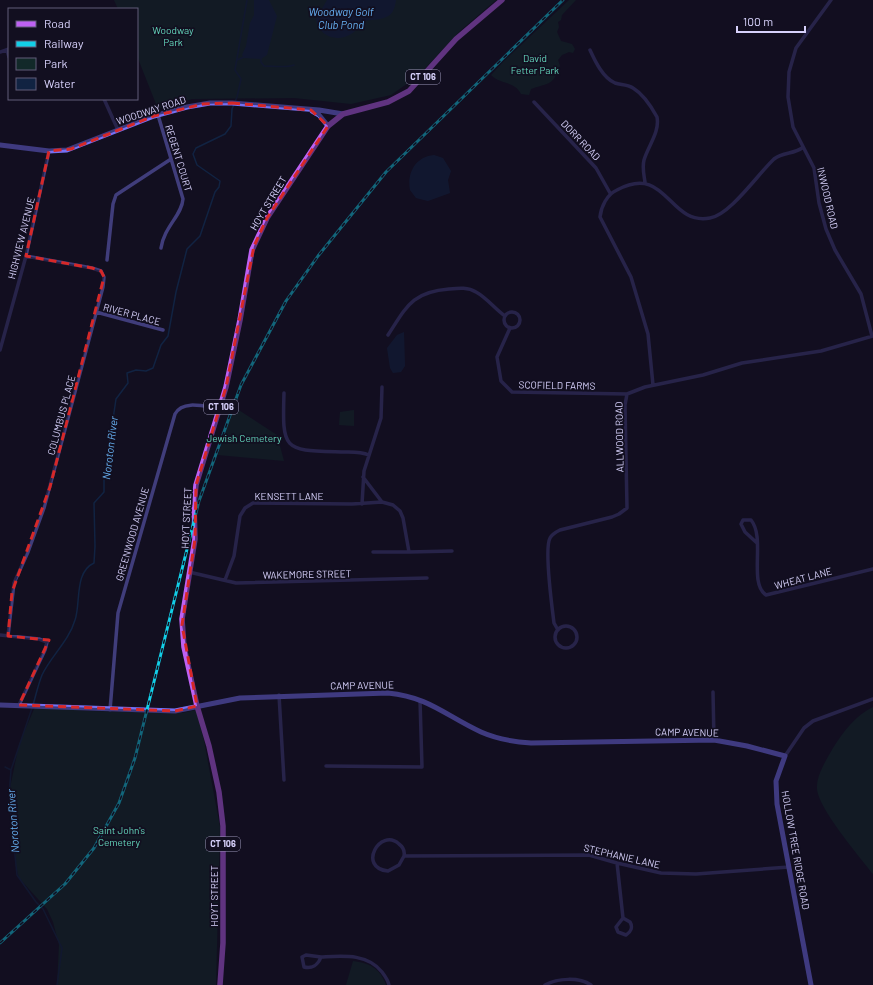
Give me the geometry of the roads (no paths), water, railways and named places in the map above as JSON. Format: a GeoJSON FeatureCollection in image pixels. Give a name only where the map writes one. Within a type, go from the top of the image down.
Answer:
{"type":"FeatureCollection","features":[{"type":"Feature","properties":{"kind":"main road","name":"HOYT STREET"},"geometry":{"type":"LineString","coordinates":[[220,985],[224,924],[223,826],[218,788],[209,746],[197,706],[182,634],[183,606],[196,532],[194,504],[196,485],[220,409],[238,332],[249,262],[254,246],[267,218],[328,126],[343,114],[388,102],[409,91],[456,39],[502,0]]}},
{"type":"Feature","properties":{"kind":"street","name":"INWOOD ROAD"},"geometry":{"type":"LineString","coordinates":[[831,0],[798,43],[789,72],[788,97],[793,127],[802,148],[814,168],[819,203],[826,229],[835,250],[861,294],[873,336]]}},
{"type":"Feature","properties":{"kind":"street"},"geometry":{"type":"LineString","coordinates":[[0,52],[8,49]]}},
{"type":"Feature","properties":{"kind":"street"},"geometry":{"type":"LineString","coordinates":[[590,50],[601,69],[610,80],[615,83],[627,85],[636,90],[657,117],[658,125],[643,167],[645,182]]}},
{"type":"Feature","properties":{"kind":"street"},"geometry":{"type":"LineString","coordinates":[[104,100],[118,130]]}},
{"type":"Feature","properties":{"kind":"street","name":"DORR ROAD"},"geometry":{"type":"LineString","coordinates":[[534,102],[596,168],[610,193]]}},
{"type":"Feature","properties":{"kind":"street","name":"WOODWAY ROAD"},"geometry":{"type":"LineString","coordinates":[[0,145],[49,151],[71,149],[158,115],[198,105],[232,103],[343,114]]}},
{"type":"Feature","properties":{"kind":"street"},"geometry":{"type":"LineString","coordinates":[[311,110],[319,115],[328,126]]}},
{"type":"Feature","properties":{"kind":"street","name":"REGENT COURT"},"geometry":{"type":"LineString","coordinates":[[158,115],[182,193],[183,203],[165,231],[161,248]]}},
{"type":"Feature","properties":{"kind":"street"},"geometry":{"type":"LineString","coordinates":[[653,385],[648,334],[631,277],[600,217],[610,193],[629,184],[645,182],[661,192],[687,216],[693,218],[710,218],[730,206],[780,155],[802,148]]}},
{"type":"Feature","properties":{"kind":"street","name":"HIGHVIEW AVENUE"},"geometry":{"type":"LineString","coordinates":[[0,349],[26,256],[49,151]]}},
{"type":"Feature","properties":{"kind":"street"},"geometry":{"type":"LineString","coordinates":[[107,260],[113,204],[116,195],[171,159]]}},
{"type":"Feature","properties":{"kind":"street","name":"COLUMBUS PLACE"},"geometry":{"type":"LineString","coordinates":[[8,636],[14,583],[28,552],[44,508],[103,287],[104,277],[100,271],[26,256]]}},
{"type":"Feature","properties":{"kind":"street"},"geometry":{"type":"LineString","coordinates":[[388,335],[412,301],[427,292],[464,288],[482,295],[505,316],[504,323],[510,328]]}},
{"type":"Feature","properties":{"kind":"street","name":"RIVER PLACE"},"geometry":{"type":"LineString","coordinates":[[96,312],[163,330]]}},
{"type":"Feature","properties":{"kind":"street","name":"SCOFIELD FARMS"},"geometry":{"type":"LineString","coordinates":[[505,316],[509,312],[514,312],[520,318],[518,326],[510,328],[497,357],[501,381],[512,392],[627,394]]}},
{"type":"Feature","properties":{"kind":"street","name":"ALLWOOD ROAD"},"geometry":{"type":"LineString","coordinates":[[558,630],[567,626],[574,629],[577,635],[575,644],[569,648],[560,647],[555,640],[558,630],[554,622],[549,541],[554,534],[560,530],[612,517],[627,508],[625,405],[627,394],[653,385],[703,375],[742,363],[821,351],[873,336]]}},
{"type":"Feature","properties":{"kind":"street"},"geometry":{"type":"LineString","coordinates":[[362,504],[363,477],[368,455],[381,418],[382,387]]}},
{"type":"Feature","properties":{"kind":"street"},"geometry":{"type":"LineString","coordinates":[[284,393],[283,430],[287,439],[293,446],[305,451],[360,452],[368,455]]}},
{"type":"Feature","properties":{"kind":"street","name":"GREENWOOD AVENUE"},"geometry":{"type":"LineString","coordinates":[[110,710],[118,613],[175,414],[180,408],[186,405],[220,409]]}},
{"type":"Feature","properties":{"kind":"street"},"geometry":{"type":"LineString","coordinates":[[363,477],[382,502],[392,505],[400,511],[409,552]]}},
{"type":"Feature","properties":{"kind":"street","name":"KENSETT LANE"},"geometry":{"type":"LineString","coordinates":[[225,580],[234,556],[240,516],[248,505],[258,503],[362,504],[382,502]]}},
{"type":"Feature","properties":{"kind":"street","name":"WHEAT LANE"},"geometry":{"type":"LineString","coordinates":[[757,543],[743,529],[741,524],[743,520],[751,520],[757,533],[759,585],[762,592],[766,594],[873,569]]}},
{"type":"Feature","properties":{"kind":"street"},"geometry":{"type":"LineString","coordinates":[[373,552],[452,551]]}},
{"type":"Feature","properties":{"kind":"street","name":"WAKEMORE STREET"},"geometry":{"type":"LineString","coordinates":[[189,572],[225,580],[231,583],[427,578]]}},
{"type":"Feature","properties":{"kind":"street"},"geometry":{"type":"LineString","coordinates":[[0,635],[39,639],[47,642],[45,650],[19,706]]}},
{"type":"Feature","properties":{"kind":"street"},"geometry":{"type":"LineString","coordinates":[[713,692],[714,740]]}},
{"type":"Feature","properties":{"kind":"street","name":"CAMP AVENUE"},"geometry":{"type":"LineString","coordinates":[[0,705],[110,710],[174,711],[240,698],[388,693],[405,694],[437,706],[482,733],[514,742],[714,740],[784,756]]}},
{"type":"Feature","properties":{"kind":"street"},"geometry":{"type":"LineString","coordinates":[[279,696],[284,780]]}},
{"type":"Feature","properties":{"kind":"street"},"geometry":{"type":"LineString","coordinates":[[326,766],[422,767],[420,699]]}},
{"type":"Feature","properties":{"kind":"street","name":"HOLLOW TREE RIDGE ROAD"},"geometry":{"type":"LineString","coordinates":[[811,985],[775,792],[776,781],[784,756],[804,728],[813,721],[873,699]]}},
{"type":"Feature","properties":{"kind":"street"},"geometry":{"type":"LineString","coordinates":[[388,840],[400,844],[404,852],[404,856],[401,863],[391,871],[381,870],[373,861],[374,850],[381,842],[388,840]]}},
{"type":"Feature","properties":{"kind":"street","name":"STEPHANIE LANE"},"geometry":{"type":"LineString","coordinates":[[404,856],[568,853],[589,854],[617,863],[661,873],[696,874],[789,867]]}},
{"type":"Feature","properties":{"kind":"street"},"geometry":{"type":"LineString","coordinates":[[617,863],[623,918],[616,927],[618,932],[623,935],[630,932],[632,927],[630,922],[623,918]]}},
{"type":"Feature","properties":{"kind":"street"},"geometry":{"type":"LineString","coordinates":[[321,957],[314,966],[304,967],[302,957],[306,955],[321,957],[351,957],[370,961],[378,966],[389,985]]}},
{"type":"Feature","properties":{"kind":"street"},"geometry":{"type":"LineString","coordinates":[[545,985],[553,982],[576,980],[591,985]]}},
{"type":"Feature","properties":{"kind":"water"},"geometry":{"type":"Polygon","coordinates":[[[254,0],[269,0],[277,16],[267,55],[261,59],[244,58],[242,55],[246,46],[250,23],[254,15],[254,0]]]}},
{"type":"Feature","properties":{"kind":"water","name":"Woodway Golf Club Pond"},"geometry":{"type":"Polygon","coordinates":[[[327,0],[396,0],[394,9],[387,17],[364,21],[353,33],[346,37],[334,38],[324,34],[320,30],[316,19],[327,0]]]}},
{"type":"Feature","properties":{"kind":"water"},"geometry":{"type":"Polygon","coordinates":[[[434,155],[443,158],[451,171],[448,180],[450,193],[428,201],[416,198],[410,190],[409,184],[411,172],[417,162],[427,156],[434,155]]]}},
{"type":"Feature","properties":{"kind":"water"},"geometry":{"type":"Polygon","coordinates":[[[404,332],[405,366],[401,372],[393,373],[390,368],[387,348],[397,335],[404,332]]]}},
{"type":"Feature","properties":{"kind":"waterway","name":"Noroton River"},"geometry":{"type":"LineString","coordinates":[[33,705],[42,675],[50,661],[69,635],[72,628],[77,613],[79,588],[83,573],[94,563],[94,503],[104,492],[104,480],[116,399],[128,383],[127,373],[136,370],[146,371],[153,368],[161,345],[168,336],[176,292],[187,249],[200,236],[215,192],[219,187],[220,181],[197,165],[193,154],[196,148],[225,134],[231,126],[232,109],[237,97],[241,79],[235,70],[247,0]]}},
{"type":"Feature","properties":{"kind":"waterway","name":"Noroton River"},"geometry":{"type":"LineString","coordinates":[[237,60],[244,57]]}},
{"type":"Feature","properties":{"kind":"waterway"},"geometry":{"type":"LineString","coordinates":[[261,58],[261,62],[264,66],[283,67],[294,65]]}},
{"type":"Feature","properties":{"kind":"waterway","name":"Noroton River"},"geometry":{"type":"LineString","coordinates":[[32,708],[11,770],[9,796],[17,875],[36,902],[43,909],[62,948],[57,985]]}},
{"type":"Feature","properties":{"kind":"waterway","name":"Noroton River"},"geometry":{"type":"LineString","coordinates":[[5,767],[11,770]]}},
{"type":"Feature","properties":{"kind":"railway"},"geometry":{"type":"LineString","coordinates":[[0,943],[65,884],[94,848],[119,803],[135,758],[199,501],[241,385],[286,301],[318,256],[386,172],[563,0]]}},
{"type":"Feature","properties":{"kind":"park label","name":"Woodway Park"},"geometry":{"type":"Point","coordinates":[173,36]}},
{"type":"Feature","properties":{"kind":"park label","name":"David Fetter Park"},"geometry":{"type":"Point","coordinates":[535,64]}},
{"type":"Feature","properties":{"kind":"park label","name":"Jewish Cemetery"},"geometry":{"type":"Point","coordinates":[244,438]}},
{"type":"Feature","properties":{"kind":"park label","name":"Saint John's Cemetery"},"geometry":{"type":"Point","coordinates":[119,836]}}]}
